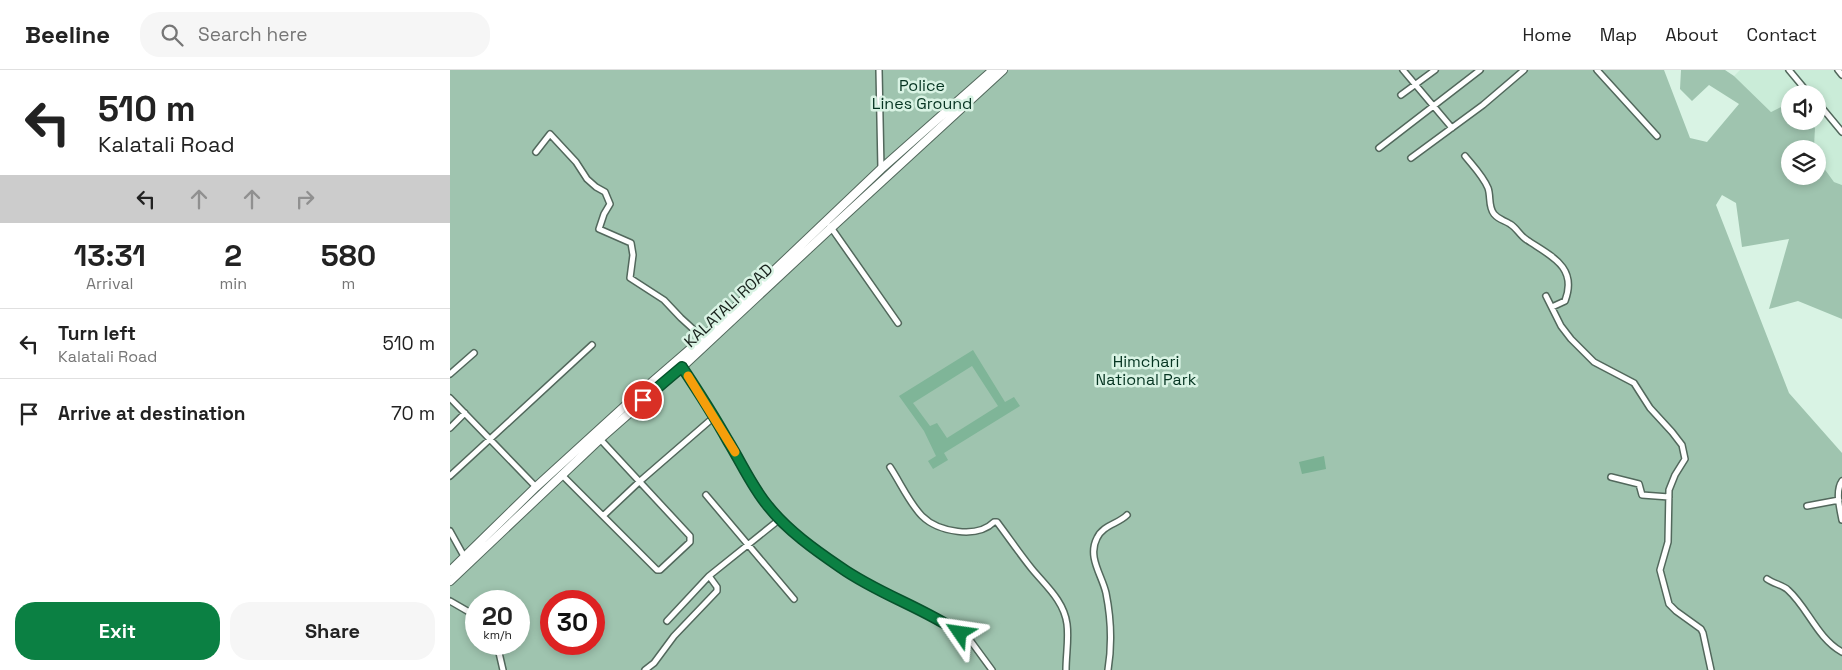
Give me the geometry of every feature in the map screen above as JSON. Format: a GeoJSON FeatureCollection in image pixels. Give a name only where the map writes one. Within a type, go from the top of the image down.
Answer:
{"type":"FeatureCollection","features":[{"type":"Feature","properties":{"kind":"highway","name":"KALATALI ROAD"},"geometry":{"type":"LineString","coordinates":[[450,571],[562,475],[682,367],[829,225],[881,169],[993,70]]}},
{"type":"Feature","properties":{"kind":"highway","name":"KALATALI ROAD"},"geometry":{"type":"LineString","coordinates":[[450,581],[536,487],[829,225],[901,164],[1003,70]]}},
{"type":"Feature","properties":{"kind":"highway"},"geometry":{"type":"LineString","coordinates":[[894,158],[901,164]]}},
{"type":"Feature","properties":{"kind":"street"},"geometry":{"type":"LineString","coordinates":[[879,70],[881,169]]}},
{"type":"Feature","properties":{"kind":"street"},"geometry":{"type":"LineString","coordinates":[[1404,70],[1452,128]]}},
{"type":"Feature","properties":{"kind":"street"},"geometry":{"type":"LineString","coordinates":[[1401,95],[1435,70]]}},
{"type":"Feature","properties":{"kind":"street"},"geometry":{"type":"LineString","coordinates":[[1379,148],[1480,70]]}},
{"type":"Feature","properties":{"kind":"street"},"geometry":{"type":"LineString","coordinates":[[1597,70],[1657,136]]}},
{"type":"Feature","properties":{"kind":"street"},"geometry":{"type":"LineString","coordinates":[[1789,70],[1802,85]]}},
{"type":"Feature","properties":{"kind":"street"},"geometry":{"type":"LineString","coordinates":[[1838,70],[1842,75]]}},
{"type":"Feature","properties":{"kind":"street"},"geometry":{"type":"LineString","coordinates":[[1411,158],[1483,105],[1521,71]]}},
{"type":"Feature","properties":{"kind":"street"},"geometry":{"type":"LineString","coordinates":[[1826,112],[1841,128]]}},
{"type":"Feature","properties":{"kind":"street"},"geometry":{"type":"LineString","coordinates":[[536,152],[550,134],[576,162],[587,179],[605,192],[610,204],[599,229],[631,243],[633,255],[630,278],[664,300],[680,318],[703,338]]}},
{"type":"Feature","properties":{"kind":"street"},"geometry":{"type":"LineString","coordinates":[[1465,156],[1487,186],[1492,212],[1500,220],[1512,225],[1526,239],[1542,248],[1563,267],[1568,279],[1568,292],[1565,301],[1552,307]]}},
{"type":"Feature","properties":{"kind":"street"},"geometry":{"type":"LineString","coordinates":[[829,225],[898,323]]}},
{"type":"Feature","properties":{"kind":"street"},"geometry":{"type":"LineString","coordinates":[[1546,296],[1561,326],[1580,350],[1605,369],[1634,383],[1650,408],[1682,446],[1685,459],[1675,474],[1669,497],[1668,542],[1660,570],[1669,604],[1701,628],[1711,670]]}},
{"type":"Feature","properties":{"kind":"street"},"geometry":{"type":"LineString","coordinates":[[450,476],[592,344]]}},
{"type":"Feature","properties":{"kind":"street"},"geometry":{"type":"LineString","coordinates":[[450,374],[474,353]]}},
{"type":"Feature","properties":{"kind":"street"},"geometry":{"type":"LineString","coordinates":[[682,367],[767,506],[780,519],[796,534],[841,568],[884,594],[928,614],[970,640],[992,670]]}},
{"type":"Feature","properties":{"kind":"street"},"geometry":{"type":"LineString","coordinates":[[450,398],[536,487]]}},
{"type":"Feature","properties":{"kind":"street"},"geometry":{"type":"LineString","coordinates":[[450,428],[465,413]]}},
{"type":"Feature","properties":{"kind":"street"},"geometry":{"type":"LineString","coordinates":[[603,516],[714,417]]}},
{"type":"Feature","properties":{"kind":"street"},"geometry":{"type":"LineString","coordinates":[[562,475],[657,570],[660,570],[690,542],[690,536],[600,439]]}},
{"type":"Feature","properties":{"kind":"street"},"geometry":{"type":"LineString","coordinates":[[890,467],[917,511],[924,518],[941,527],[959,532],[978,532],[988,529],[994,522],[997,522],[1063,608],[1067,622],[1068,639],[1066,670]]}},
{"type":"Feature","properties":{"kind":"street"},"geometry":{"type":"LineString","coordinates":[[1611,477],[1640,484],[1642,494],[1669,497]]}},
{"type":"Feature","properties":{"kind":"street"},"geometry":{"type":"LineString","coordinates":[[1842,481],[1840,484],[1839,500],[1842,520]]}},
{"type":"Feature","properties":{"kind":"street"},"geometry":{"type":"LineString","coordinates":[[706,494],[794,600]]}},
{"type":"Feature","properties":{"kind":"street"},"geometry":{"type":"LineString","coordinates":[[1807,506],[1839,500]]}},
{"type":"Feature","properties":{"kind":"street"},"geometry":{"type":"LineString","coordinates":[[1108,670],[1111,638],[1109,613],[1106,591],[1093,558],[1094,549],[1097,538],[1102,531],[1127,515]]}},
{"type":"Feature","properties":{"kind":"street"},"geometry":{"type":"LineString","coordinates":[[667,621],[709,576],[780,519]]}},
{"type":"Feature","properties":{"kind":"street"},"geometry":{"type":"LineString","coordinates":[[450,531],[464,558]]}},
{"type":"Feature","properties":{"kind":"street"},"geometry":{"type":"LineString","coordinates":[[645,670],[717,591],[717,587],[709,576]]}},
{"type":"Feature","properties":{"kind":"street"},"geometry":{"type":"LineString","coordinates":[[1767,580],[1789,590],[1810,621],[1836,649],[1842,652]]}},
{"type":"Feature","properties":{"kind":"street"},"geometry":{"type":"LineString","coordinates":[[450,602],[465,610]]}},
{"type":"Feature","properties":{"kind":"street"},"geometry":{"type":"LineString","coordinates":[[500,655],[503,670]]}},
{"type":"Feature","properties":{"kind":"shaded area"},"geometry":{"type":"Polygon","coordinates":[[[1740,70],[1842,70],[1842,185],[1834,182],[1826,171],[1826,140],[1814,140],[1815,130],[1826,130],[1826,85],[1781,85],[1781,107],[1771,112],[1734,76],[1740,70]]]}},
{"type":"Feature","properties":{"kind":"shaded area"},"geometry":{"type":"Polygon","coordinates":[[[973,350],[1005,402],[1014,397],[1020,406],[944,453],[948,460],[933,469],[928,461],[936,456],[924,431],[899,396],[973,350]],[[972,366],[913,403],[930,426],[937,423],[947,438],[998,406],[972,366]]]}},
{"type":"Feature","properties":{"kind":"shaded area"},"geometry":{"type":"Polygon","coordinates":[[[1324,456],[1326,469],[1302,474],[1299,462],[1324,456]]]}},
{"type":"Feature","properties":{"kind":"green space","name":"Himchari National Park"},"geometry":{"type":"Polygon","coordinates":[[[450,70],[1664,70],[1690,138],[1707,142],[1739,104],[1709,85],[1692,101],[1680,89],[1681,70],[1725,70],[1734,76],[1771,112],[1781,107],[1781,130],[1815,130],[1814,140],[1781,140],[1781,185],[1826,185],[1826,171],[1834,182],[1842,185],[1842,319],[1798,301],[1769,309],[1789,239],[1742,247],[1736,203],[1722,195],[1716,205],[1789,393],[1842,453],[1842,670],[450,670],[450,70]]]}},
{"type":"Feature","properties":{"kind":"slow traffic"},"geometry":{"type":"LineString","coordinates":[[688,376],[735,452]]}},
{"type":"Feature","properties":{"kind":"route"},"geometry":{"type":"LineString","coordinates":[[643,400],[682,367],[767,506],[780,519],[796,534],[841,568],[884,594],[928,614],[960,633]]}},
{"type":"Feature","properties":{"kind":"park label","name":"Police Lines Ground"},"geometry":{"type":"Point","coordinates":[922,94]}}]}
